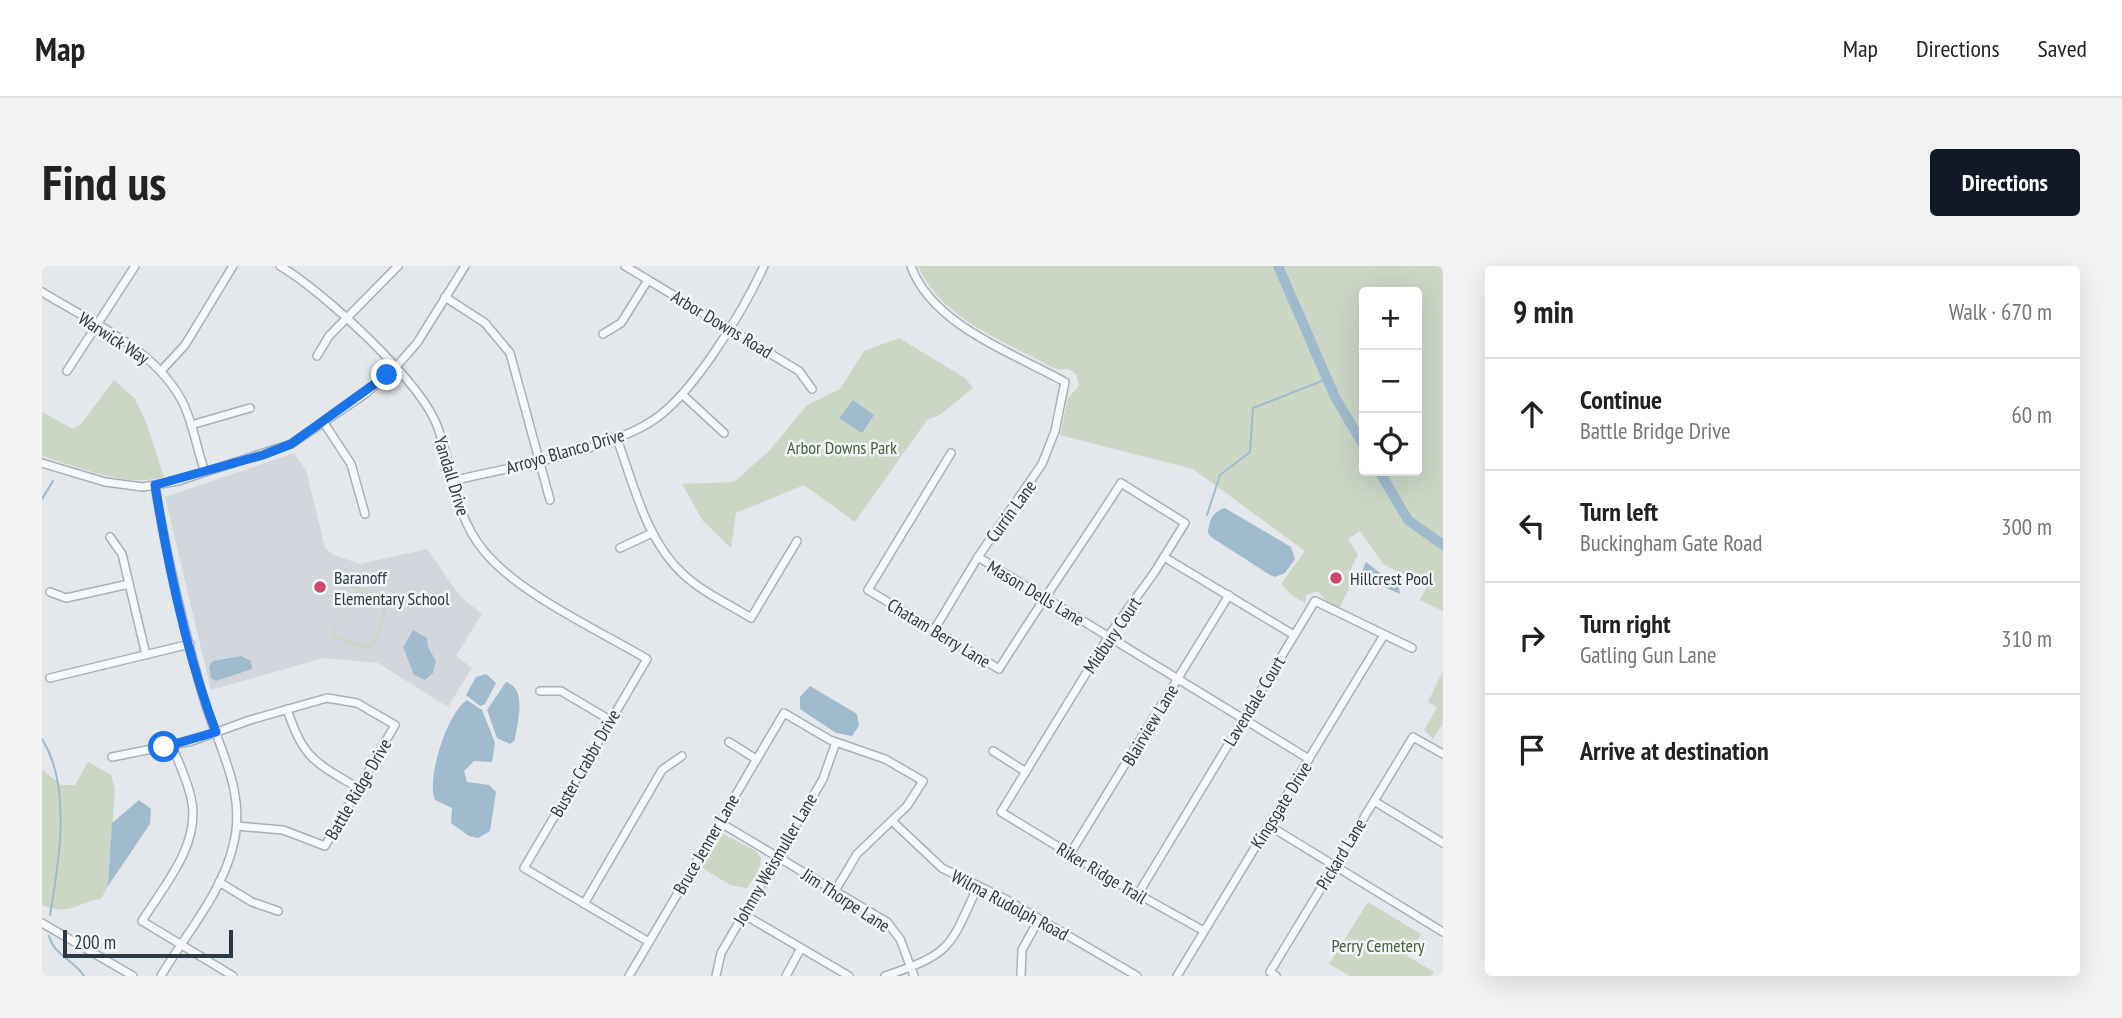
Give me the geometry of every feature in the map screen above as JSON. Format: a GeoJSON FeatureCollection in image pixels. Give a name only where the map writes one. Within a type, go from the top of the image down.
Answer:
{"type":"FeatureCollection","features":[{"type":"Feature","properties":{"kind":"street"},"geometry":{"type":"LineString","coordinates":[[67,371],[98,327],[135,266]]}},
{"type":"Feature","properties":{"kind":"street"},"geometry":{"type":"LineString","coordinates":[[161,371],[185,345],[233,266]]}},
{"type":"Feature","properties":{"kind":"street","name":"Yandall Drive"},"geometry":{"type":"LineString","coordinates":[[280,266],[317,291],[414,388],[432,414],[465,522],[498,566],[524,586],[647,659]]}},
{"type":"Feature","properties":{"kind":"street"},"geometry":{"type":"LineString","coordinates":[[317,356],[324,341],[398,266]]}},
{"type":"Feature","properties":{"kind":"street"},"geometry":{"type":"LineString","coordinates":[[42,463],[121,486],[155,485],[278,450],[324,423],[395,368],[417,343],[465,266]]}},
{"type":"Feature","properties":{"kind":"street","name":"Arbor Downs Road"},"geometry":{"type":"LineString","coordinates":[[625,266],[799,371],[812,389]]}},
{"type":"Feature","properties":{"kind":"street","name":"Arroyo Blanco Drive"},"geometry":{"type":"LineString","coordinates":[[452,481],[617,439],[650,423],[683,395],[728,328],[764,266]]}},
{"type":"Feature","properties":{"kind":"street","name":"Currin Lane"},"geometry":{"type":"LineString","coordinates":[[911,266],[926,295],[944,314],[1065,382],[1055,430],[1042,464],[978,557],[934,630]]}},
{"type":"Feature","properties":{"kind":"street"},"geometry":{"type":"LineString","coordinates":[[603,334],[621,323],[648,279]]}},
{"type":"Feature","properties":{"kind":"street","name":"Warwick Way"},"geometry":{"type":"LineString","coordinates":[[42,292],[135,348],[161,371],[177,393],[191,425],[205,472]]}},
{"type":"Feature","properties":{"kind":"street"},"geometry":{"type":"LineString","coordinates":[[445,298],[485,323],[504,344],[517,371],[550,500]]}},
{"type":"Feature","properties":{"kind":"street"},"geometry":{"type":"LineString","coordinates":[[683,395],[724,433]]}},
{"type":"Feature","properties":{"kind":"street"},"geometry":{"type":"LineString","coordinates":[[191,425],[250,408]]}},
{"type":"Feature","properties":{"kind":"street"},"geometry":{"type":"LineString","coordinates":[[324,423],[351,464],[366,514]]}},
{"type":"Feature","properties":{"kind":"street"},"geometry":{"type":"LineString","coordinates":[[617,439],[652,533],[684,575],[751,618],[797,541]]}},
{"type":"Feature","properties":{"kind":"street","name":"Chatam Berry Lane"},"geometry":{"type":"LineString","coordinates":[[951,453],[868,590],[999,670],[1043,597],[1085,540],[1121,483]]}},
{"type":"Feature","properties":{"kind":"street","name":"Midbury Court"},"geometry":{"type":"LineString","coordinates":[[1001,812],[1108,637],[1185,523],[1121,483]]}},
{"type":"Feature","properties":{"kind":"street"},"geometry":{"type":"LineString","coordinates":[[155,485],[163,533],[190,644],[235,788],[237,826],[230,859],[219,882],[161,976]]}},
{"type":"Feature","properties":{"kind":"street"},"geometry":{"type":"LineString","coordinates":[[621,548],[652,533]]}},
{"type":"Feature","properties":{"kind":"street"},"geometry":{"type":"LineString","coordinates":[[110,537],[120,550],[146,655]]}},
{"type":"Feature","properties":{"kind":"street","name":"Mason Dells Lane"},"geometry":{"type":"LineString","coordinates":[[978,557],[1309,759]]}},
{"type":"Feature","properties":{"kind":"street"},"geometry":{"type":"LineString","coordinates":[[1164,557],[1294,635]]}},
{"type":"Feature","properties":{"kind":"street"},"geometry":{"type":"LineString","coordinates":[[50,592],[66,598],[129,584]]}},
{"type":"Feature","properties":{"kind":"street","name":"Blairview Lane"},"geometry":{"type":"LineString","coordinates":[[1070,854],[1228,595]]}},
{"type":"Feature","properties":{"kind":"street","name":"Lavendale Court"},"geometry":{"type":"LineString","coordinates":[[1138,894],[1315,601],[1412,648]]}},
{"type":"Feature","properties":{"kind":"street","name":"Kingsgate Drive"},"geometry":{"type":"LineString","coordinates":[[1177,976],[1384,635]]}},
{"type":"Feature","properties":{"kind":"street"},"geometry":{"type":"LineString","coordinates":[[50,678],[190,644]]}},
{"type":"Feature","properties":{"kind":"street","name":"Buster Crabbr Drive"},"geometry":{"type":"LineString","coordinates":[[584,904],[524,868],[647,659]]}},
{"type":"Feature","properties":{"kind":"street"},"geometry":{"type":"LineString","coordinates":[[540,691],[561,691],[610,720]]}},
{"type":"Feature","properties":{"kind":"street","name":"Battle Ridge Drive"},"geometry":{"type":"LineString","coordinates":[[237,826],[283,830],[325,846],[396,725],[363,705],[340,698],[318,700],[288,709]]}},
{"type":"Feature","properties":{"kind":"street"},"geometry":{"type":"LineString","coordinates":[[112,757],[172,746],[288,709],[298,741],[306,753],[358,788]]}},
{"type":"Feature","properties":{"kind":"street","name":"Bruce Jenner Lane"},"geometry":{"type":"LineString","coordinates":[[629,976],[784,713],[836,742]]}},
{"type":"Feature","properties":{"kind":"street","name":"Pickard Lane"},"geometry":{"type":"LineString","coordinates":[[1273,974],[1334,866],[1413,737],[1443,754]]}},
{"type":"Feature","properties":{"kind":"street"},"geometry":{"type":"LineString","coordinates":[[729,742],[756,759]]}},
{"type":"Feature","properties":{"kind":"street"},"geometry":{"type":"LineString","coordinates":[[835,891],[857,854],[907,806],[923,781],[885,759],[836,742]]}},
{"type":"Feature","properties":{"kind":"street","name":"Johnny Weismuller Lane"},"geometry":{"type":"LineString","coordinates":[[716,976],[721,953],[823,779],[836,742]]}},
{"type":"Feature","properties":{"kind":"street"},"geometry":{"type":"LineString","coordinates":[[172,746],[192,801],[192,832],[185,852],[142,921],[233,976]]}},
{"type":"Feature","properties":{"kind":"street"},"geometry":{"type":"LineString","coordinates":[[993,751],[1026,772]]}},
{"type":"Feature","properties":{"kind":"street"},"geometry":{"type":"LineString","coordinates":[[649,942],[584,904],[662,770],[682,756]]}},
{"type":"Feature","properties":{"kind":"street"},"geometry":{"type":"LineString","coordinates":[[1374,801],[1443,843]]}},
{"type":"Feature","properties":{"kind":"street","name":"Riker Ridge Trail"},"geometry":{"type":"LineString","coordinates":[[1001,812],[1204,931]]}},
{"type":"Feature","properties":{"kind":"street","name":"Wilma Rudolph Road"},"geometry":{"type":"LineString","coordinates":[[892,821],[935,863],[1137,976]]}},
{"type":"Feature","properties":{"kind":"street","name":"Jim Thorpe Lane"},"geometry":{"type":"LineString","coordinates":[[719,822],[892,927],[914,976]]}},
{"type":"Feature","properties":{"kind":"street"},"geometry":{"type":"LineString","coordinates":[[1268,825],[1443,932]]}},
{"type":"Feature","properties":{"kind":"street"},"geometry":{"type":"LineString","coordinates":[[219,882],[252,902],[278,911]]}},
{"type":"Feature","properties":{"kind":"street"},"geometry":{"type":"LineString","coordinates":[[886,976],[934,957],[948,946],[978,886]]}},
{"type":"Feature","properties":{"kind":"street"},"geometry":{"type":"LineString","coordinates":[[743,914],[849,976]]}},
{"type":"Feature","properties":{"kind":"street"},"geometry":{"type":"LineString","coordinates":[[1021,976],[1022,950],[1039,919]]}},
{"type":"Feature","properties":{"kind":"street"},"geometry":{"type":"LineString","coordinates":[[42,923],[133,976]]}},
{"type":"Feature","properties":{"kind":"street"},"geometry":{"type":"LineString","coordinates":[[786,976],[801,948]]}},
{"type":"Feature","properties":{"kind":"shaded area","name":"Baranoff Elementary School"},"geometry":{"type":"Polygon","coordinates":[[[294,453],[306,470],[325,548],[334,555],[360,564],[427,549],[460,596],[482,614],[456,656],[472,668],[448,707],[378,663],[324,658],[211,690],[165,497],[294,453]]]}},
{"type":"Feature","properties":{"kind":"green space"},"geometry":{"type":"Polygon","coordinates":[[[918,266],[1443,266],[1443,611],[1420,600],[1427,586],[1383,564],[1360,531],[1348,539],[1358,555],[1350,571],[1353,581],[1339,609],[1327,602],[1318,591],[1306,595],[1305,603],[1291,595],[1281,584],[1305,551],[1193,469],[1060,435],[1068,398],[1079,386],[1076,374],[1068,369],[1056,369],[997,339],[977,328],[943,301],[918,266]]]}},
{"type":"Feature","properties":{"kind":"green space","name":"Arbor Downs Park"},"geometry":{"type":"Polygon","coordinates":[[[899,338],[965,378],[973,388],[941,414],[927,420],[855,522],[804,485],[736,513],[731,548],[703,521],[682,484],[734,482],[770,450],[807,405],[840,389],[864,351],[899,338]]]}},
{"type":"Feature","properties":{"kind":"green space"},"geometry":{"type":"Polygon","coordinates":[[[114,380],[135,399],[146,422],[164,477],[149,480],[118,478],[42,456],[42,412],[73,429],[81,424],[114,380]]]}},
{"type":"Feature","properties":{"kind":"green space"},"geometry":{"type":"Polygon","coordinates":[[[345,582],[381,598],[387,606],[379,637],[370,650],[331,638],[345,582]],[[345,586],[333,635],[370,646],[377,635],[384,607],[378,600],[345,586]]]}},
{"type":"Feature","properties":{"kind":"green space"},"geometry":{"type":"Polygon","coordinates":[[[1443,670],[1443,723],[1433,739],[1424,730],[1437,708],[1428,702],[1443,670]]]}},
{"type":"Feature","properties":{"kind":"green space"},"geometry":{"type":"Polygon","coordinates":[[[88,762],[111,775],[115,789],[108,886],[101,899],[59,910],[42,905],[42,770],[62,785],[75,785],[88,762]]]}},
{"type":"Feature","properties":{"kind":"green space"},"geometry":{"type":"Polygon","coordinates":[[[723,834],[756,851],[761,858],[759,871],[747,888],[730,885],[701,867],[723,834]]]}},
{"type":"Feature","properties":{"kind":"green space","name":"Perry Cemetery"},"geometry":{"type":"Polygon","coordinates":[[[1368,902],[1421,934],[1407,956],[1434,972],[1431,976],[1350,976],[1329,964],[1368,902]]]}},
{"type":"Feature","properties":{"kind":"water"},"geometry":{"type":"Polygon","coordinates":[[[853,400],[874,415],[862,433],[839,418],[853,400]]]}},
{"type":"Feature","properties":{"kind":"water"},"geometry":{"type":"Polygon","coordinates":[[[1225,508],[1291,547],[1295,559],[1285,573],[1275,577],[1270,575],[1211,537],[1208,533],[1210,521],[1214,514],[1225,508]]]}},
{"type":"Feature","properties":{"kind":"water"},"geometry":{"type":"Polygon","coordinates":[[[1366,562],[1399,588],[1400,594],[1366,579],[1362,571],[1366,562]]]}},
{"type":"Feature","properties":{"kind":"water"},"geometry":{"type":"Polygon","coordinates":[[[413,630],[427,638],[428,647],[436,661],[433,673],[425,680],[414,675],[403,647],[413,630]]]}},
{"type":"Feature","properties":{"kind":"water"},"geometry":{"type":"Polygon","coordinates":[[[241,656],[251,661],[252,669],[216,681],[211,678],[209,666],[213,661],[241,656]]]}},
{"type":"Feature","properties":{"kind":"water"},"geometry":{"type":"Polygon","coordinates":[[[486,674],[496,683],[485,704],[480,706],[466,695],[476,677],[486,674]]]}},
{"type":"Feature","properties":{"kind":"water"},"geometry":{"type":"Polygon","coordinates":[[[506,682],[513,686],[519,699],[515,740],[510,744],[497,738],[487,710],[506,682]]]}},
{"type":"Feature","properties":{"kind":"water"},"geometry":{"type":"Polygon","coordinates":[[[810,686],[857,714],[859,726],[852,736],[836,733],[800,709],[800,697],[810,686]]]}},
{"type":"Feature","properties":{"kind":"water"},"geometry":{"type":"Polygon","coordinates":[[[467,700],[482,710],[495,743],[492,762],[474,761],[464,771],[467,782],[489,785],[496,792],[490,831],[478,838],[469,836],[451,823],[452,808],[435,800],[433,790],[440,747],[452,718],[467,700]]]}},
{"type":"Feature","properties":{"kind":"water"},"geometry":{"type":"Polygon","coordinates":[[[139,800],[151,809],[150,824],[108,886],[112,823],[139,800]]]}},
{"type":"Feature","properties":{"kind":"waterway"},"geometry":{"type":"LineString","coordinates":[[1278,266],[1335,397],[1359,438]]}},
{"type":"Feature","properties":{"kind":"waterway"},"geometry":{"type":"LineString","coordinates":[[1207,515],[1220,475],[1250,452],[1253,408],[1327,379]]}},
{"type":"Feature","properties":{"kind":"waterway"},"geometry":{"type":"LineString","coordinates":[[1382,476],[1408,520],[1443,545]]}},
{"type":"Feature","properties":{"kind":"waterway"},"geometry":{"type":"LineString","coordinates":[[42,499],[53,481]]}},
{"type":"Feature","properties":{"kind":"waterway"},"geometry":{"type":"LineString","coordinates":[[42,739],[51,758],[60,802],[57,872],[50,915]]}},
{"type":"Feature","properties":{"kind":"waterway"},"geometry":{"type":"LineString","coordinates":[[49,936],[55,948],[84,976]]}},
{"type":"Feature","properties":{"kind":"place","name":"Hillcrest Pool"},"geometry":{"type":"Point","coordinates":[1336,578]}},
{"type":"Feature","properties":{"kind":"place","name":"Baranoff Elementary School"},"geometry":{"type":"Point","coordinates":[320,587]}},
{"type":"Feature","properties":{"kind":"route"},"geometry":{"type":"LineString","coordinates":[[164,747],[216,732],[202,693],[163,533],[155,485],[178,481],[291,444],[365,394],[387,375]]}}]}
